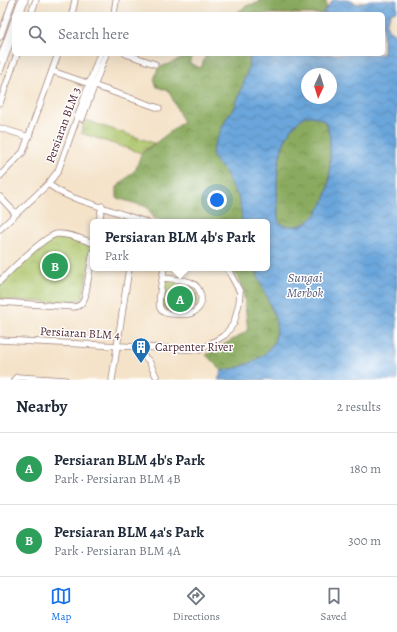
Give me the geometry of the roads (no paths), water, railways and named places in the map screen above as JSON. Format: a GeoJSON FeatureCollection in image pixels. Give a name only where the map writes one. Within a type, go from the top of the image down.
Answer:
{"type":"FeatureCollection","features":[{"type":"Feature","properties":{"kind":"street"},"geometry":{"type":"LineString","coordinates":[[0,37],[2,25],[13,0]]}},
{"type":"Feature","properties":{"kind":"street"},"geometry":{"type":"LineString","coordinates":[[17,12],[21,0]]}},
{"type":"Feature","properties":{"kind":"street"},"geometry":{"type":"LineString","coordinates":[[21,12],[25,0]]}},
{"type":"Feature","properties":{"kind":"street"},"geometry":{"type":"LineString","coordinates":[[32,12],[36,0]]}},
{"type":"Feature","properties":{"kind":"street"},"geometry":{"type":"LineString","coordinates":[[72,12],[75,0]]}},
{"type":"Feature","properties":{"kind":"street"},"geometry":{"type":"LineString","coordinates":[[114,12],[116,0]]}},
{"type":"Feature","properties":{"kind":"street"},"geometry":{"type":"LineString","coordinates":[[0,71],[1,62],[12,26]]}},
{"type":"Feature","properties":{"kind":"street"},"geometry":{"type":"LineString","coordinates":[[1,62],[12,37]]}},
{"type":"Feature","properties":{"kind":"street"},"geometry":{"type":"LineString","coordinates":[[0,103],[16,56]]}},
{"type":"Feature","properties":{"kind":"street"},"geometry":{"type":"LineString","coordinates":[[0,176],[21,156],[57,56]]}},
{"type":"Feature","properties":{"kind":"street","name":"Persiaran BLM 3"},"geometry":{"type":"LineString","coordinates":[[0,229],[48,184],[60,168],[92,85],[99,56]]}},
{"type":"Feature","properties":{"kind":"street"},"geometry":{"type":"LineString","coordinates":[[82,119],[92,85],[105,56]]}},
{"type":"Feature","properties":{"kind":"street"},"geometry":{"type":"LineString","coordinates":[[132,56],[155,64]]}},
{"type":"Feature","properties":{"kind":"street"},"geometry":{"type":"LineString","coordinates":[[52,71],[159,108]]}},
{"type":"Feature","properties":{"kind":"street"},"geometry":{"type":"LineString","coordinates":[[0,128],[29,137]]}},
{"type":"Feature","properties":{"kind":"street"},"geometry":{"type":"LineString","coordinates":[[48,184],[66,195],[102,206],[134,219]]}},
{"type":"Feature","properties":{"kind":"street"},"geometry":{"type":"LineString","coordinates":[[0,197],[16,214]]}},
{"type":"Feature","properties":{"kind":"street"},"geometry":{"type":"LineString","coordinates":[[99,219],[102,206]]}},
{"type":"Feature","properties":{"kind":"street"},"geometry":{"type":"LineString","coordinates":[[0,281],[35,248],[52,235],[62,234],[90,242]]}},
{"type":"Feature","properties":{"kind":"street"},"geometry":{"type":"LineString","coordinates":[[0,302],[71,306],[80,305],[84,301],[90,269]]}},
{"type":"Feature","properties":{"kind":"street"},"geometry":{"type":"LineString","coordinates":[[112,380],[129,271]]}},
{"type":"Feature","properties":{"kind":"street"},"geometry":{"type":"LineString","coordinates":[[163,278],[186,281],[195,285],[202,298],[199,307],[194,312],[188,314],[168,314],[162,312],[159,304],[164,271]]}},
{"type":"Feature","properties":{"kind":"street","name":"Persiaran BLM 4"},"geometry":{"type":"LineString","coordinates":[[0,340],[196,351],[225,335],[234,323],[240,296],[239,288],[229,271]]}},
{"type":"Feature","properties":{"kind":"street"},"geometry":{"type":"LineString","coordinates":[[138,347],[140,352],[150,360],[156,376]]}},
{"type":"Feature","properties":{"kind":"street"},"geometry":{"type":"LineString","coordinates":[[14,380],[17,377],[65,380]]}},
{"type":"Feature","properties":{"kind":"water","name":"Sungai Merbok"},"geometry":{"type":"Polygon","coordinates":[[[333,0],[347,0],[358,4],[371,0],[397,0],[397,10],[391,13],[386,23],[388,29],[397,35],[397,380],[218,380],[222,371],[238,368],[261,357],[272,345],[277,331],[274,314],[257,271],[270,271],[270,219],[242,219],[238,196],[225,171],[216,162],[212,154],[213,148],[227,117],[235,107],[247,73],[251,56],[385,56],[385,12],[324,12],[333,0]],[[305,116],[294,126],[282,149],[277,177],[277,191],[278,219],[282,224],[297,226],[304,224],[315,215],[326,196],[329,185],[330,143],[327,126],[321,119],[305,116]]]}},
{"type":"Feature","properties":{"kind":"place","name":"Persiaran BLM 4a's Park"},"geometry":{"type":"Point","coordinates":[55,266]}},
{"type":"Feature","properties":{"kind":"place","name":"Persiaran BLM 4b's Park"},"geometry":{"type":"Point","coordinates":[180,299]}},
{"type":"Feature","properties":{"kind":"place","name":"Carpenter River"},"geometry":{"type":"Point","coordinates":[141,364]}}]}
